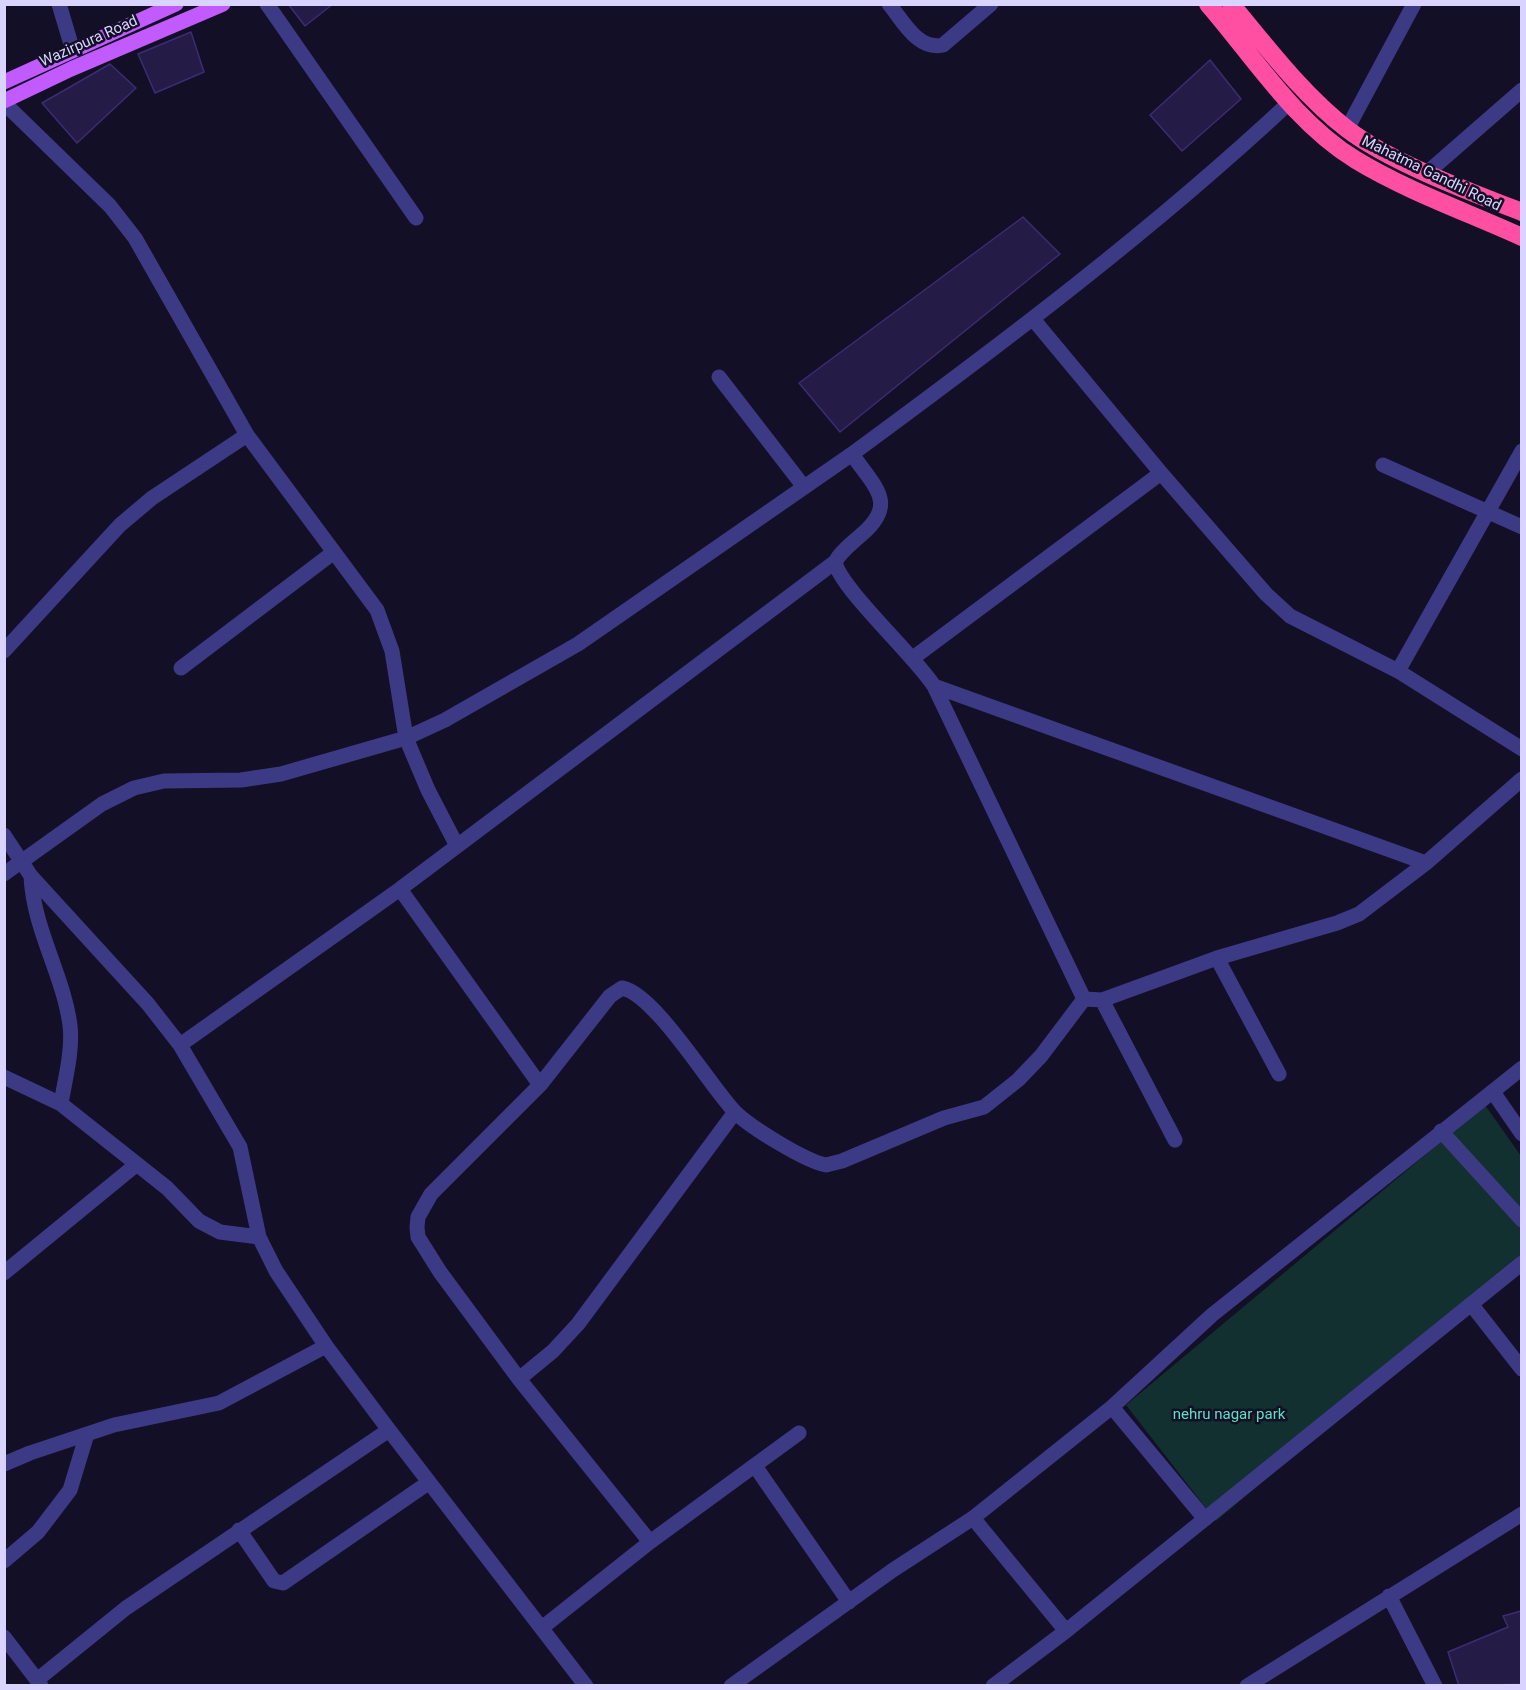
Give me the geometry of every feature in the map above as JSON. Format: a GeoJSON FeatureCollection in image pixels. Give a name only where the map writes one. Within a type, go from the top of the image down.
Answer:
{"type":"FeatureCollection","features":[{"type":"Feature","properties":{"kind":"highway","name":"Mahatma Gandhi Road"},"geometry":{"type":"LineString","coordinates":[[1208,4],[1290,102],[1321,133],[1355,159],[1521,237]]}},
{"type":"Feature","properties":{"kind":"highway","name":"Mahatma Gandhi Road"},"geometry":{"type":"LineString","coordinates":[[1231,4],[1304,90],[1347,129],[1380,150],[1521,212]]}},
{"type":"Feature","properties":{"kind":"main road","name":"Wazirpura Road"},"geometry":{"type":"LineString","coordinates":[[4,82],[176,4]]}},
{"type":"Feature","properties":{"kind":"main road","name":"Wazirpura Road"},"geometry":{"type":"LineString","coordinates":[[4,102],[71,69],[223,4]]}},
{"type":"Feature","properties":{"kind":"street"},"geometry":{"type":"LineString","coordinates":[[60,4],[73,51]]}},
{"type":"Feature","properties":{"kind":"street"},"geometry":{"type":"LineString","coordinates":[[267,4],[416,219]]}},
{"type":"Feature","properties":{"kind":"street"},"geometry":{"type":"LineString","coordinates":[[889,4],[918,40],[935,47],[943,45],[991,4]]}},
{"type":"Feature","properties":{"kind":"street"},"geometry":{"type":"LineString","coordinates":[[1347,129],[1414,4]]}},
{"type":"Feature","properties":{"kind":"street"},"geometry":{"type":"LineString","coordinates":[[1428,172],[1521,90]]}},
{"type":"Feature","properties":{"kind":"street"},"geometry":{"type":"LineString","coordinates":[[4,102],[110,206],[135,238],[247,435],[377,610],[384,623],[392,651],[406,738],[428,790],[456,844]]}},
{"type":"Feature","properties":{"kind":"street"},"geometry":{"type":"LineString","coordinates":[[4,874],[102,804],[134,788],[164,781],[241,780],[318,765],[406,738],[491,696],[544,666],[852,453],[1033,319],[1147,229],[1232,157],[1290,102]]}},
{"type":"Feature","properties":{"kind":"street"},"geometry":{"type":"LineString","coordinates":[[1033,319],[1161,473],[1266,594],[1290,616],[1398,671],[1521,749]]}},
{"type":"Feature","properties":{"kind":"street"},"geometry":{"type":"LineString","coordinates":[[719,377],[804,487]]}},
{"type":"Feature","properties":{"kind":"street"},"geometry":{"type":"LineString","coordinates":[[4,651],[120,525],[152,498],[247,435]]}},
{"type":"Feature","properties":{"kind":"street"},"geometry":{"type":"LineString","coordinates":[[1398,671],[1521,451]]}},
{"type":"Feature","properties":{"kind":"street"},"geometry":{"type":"LineString","coordinates":[[180,1045],[400,888],[835,562],[840,553],[874,524],[882,506],[878,493],[852,453]]}},
{"type":"Feature","properties":{"kind":"street"},"geometry":{"type":"LineString","coordinates":[[1383,465],[1521,527]]}},
{"type":"Feature","properties":{"kind":"street"},"geometry":{"type":"LineString","coordinates":[[913,658],[1161,473]]}},
{"type":"Feature","properties":{"kind":"street"},"geometry":{"type":"LineString","coordinates":[[181,668],[334,552]]}},
{"type":"Feature","properties":{"kind":"street"},"geometry":{"type":"LineString","coordinates":[[835,562],[845,583],[913,658],[934,686],[1084,999]]}},
{"type":"Feature","properties":{"kind":"street"},"geometry":{"type":"LineString","coordinates":[[934,686],[1426,863]]}},
{"type":"Feature","properties":{"kind":"street"},"geometry":{"type":"LineString","coordinates":[[1084,999],[1101,1000],[1216,958],[1349,919],[1374,905],[1426,863],[1521,779]]}},
{"type":"Feature","properties":{"kind":"street"},"geometry":{"type":"LineString","coordinates":[[4,835],[20,864],[148,1004],[180,1045],[240,1147],[259,1238],[276,1271],[326,1346],[428,1483],[543,1627],[586,1686]]}},
{"type":"Feature","properties":{"kind":"street"},"geometry":{"type":"LineString","coordinates":[[31,876],[32,902],[70,1028],[61,1104]]}},
{"type":"Feature","properties":{"kind":"street"},"geometry":{"type":"LineString","coordinates":[[400,888],[540,1085]]}},
{"type":"Feature","properties":{"kind":"street"},"geometry":{"type":"LineString","coordinates":[[1216,958],[1279,1074]]}},
{"type":"Feature","properties":{"kind":"street"},"geometry":{"type":"LineString","coordinates":[[650,1542],[519,1379],[440,1272],[418,1237],[418,1217],[431,1194],[540,1085],[610,996],[622,988],[633,992],[662,1019],[735,1112],[766,1134],[821,1164],[833,1165],[944,1118],[984,1107],[1018,1080],[1041,1056],[1084,999]]}},
{"type":"Feature","properties":{"kind":"street"},"geometry":{"type":"LineString","coordinates":[[1101,1000],[1175,1140]]}},
{"type":"Feature","properties":{"kind":"street"},"geometry":{"type":"LineString","coordinates":[[731,1686],[973,1518],[1112,1407],[1212,1315],[1521,1068]]}},
{"type":"Feature","properties":{"kind":"street"},"geometry":{"type":"LineString","coordinates":[[4,1077],[61,1104],[137,1164],[209,1227],[220,1232],[259,1238]]}},
{"type":"Feature","properties":{"kind":"street"},"geometry":{"type":"LineString","coordinates":[[1493,1092],[1521,1134]]}},
{"type":"Feature","properties":{"kind":"street"},"geometry":{"type":"LineString","coordinates":[[519,1379],[554,1351],[578,1324],[735,1112]]}},
{"type":"Feature","properties":{"kind":"street"},"geometry":{"type":"LineString","coordinates":[[1441,1131],[1521,1220]]}},
{"type":"Feature","properties":{"kind":"street"},"geometry":{"type":"LineString","coordinates":[[4,1273],[137,1164]]}},
{"type":"Feature","properties":{"kind":"street"},"geometry":{"type":"LineString","coordinates":[[993,1686],[1066,1631],[1521,1263]]}},
{"type":"Feature","properties":{"kind":"street"},"geometry":{"type":"LineString","coordinates":[[1471,1304],[1521,1369]]}},
{"type":"Feature","properties":{"kind":"street"},"geometry":{"type":"LineString","coordinates":[[4,1464],[114,1425],[219,1403],[326,1346]]}},
{"type":"Feature","properties":{"kind":"street"},"geometry":{"type":"LineString","coordinates":[[1112,1407],[1205,1519]]}},
{"type":"Feature","properties":{"kind":"street"},"geometry":{"type":"LineString","coordinates":[[4,1637],[39,1683],[126,1608],[389,1430]]}},
{"type":"Feature","properties":{"kind":"street"},"geometry":{"type":"LineString","coordinates":[[543,1627],[650,1542],[799,1433]]}},
{"type":"Feature","properties":{"kind":"street"},"geometry":{"type":"LineString","coordinates":[[4,1561],[38,1532],[70,1491],[87,1434]]}},
{"type":"Feature","properties":{"kind":"street"},"geometry":{"type":"LineString","coordinates":[[755,1466],[849,1602]]}},
{"type":"Feature","properties":{"kind":"street"},"geometry":{"type":"LineString","coordinates":[[239,1530],[274,1581],[283,1583],[428,1483]]}},
{"type":"Feature","properties":{"kind":"street"},"geometry":{"type":"LineString","coordinates":[[1246,1686],[1521,1514]]}},
{"type":"Feature","properties":{"kind":"street"},"geometry":{"type":"LineString","coordinates":[[973,1518],[1066,1631]]}},
{"type":"Feature","properties":{"kind":"street"},"geometry":{"type":"LineString","coordinates":[[1389,1596],[1435,1686]]}},
{"type":"Feature","properties":{"kind":"green space","name":"nehru nagar park"},"geometry":{"type":"Polygon","coordinates":[[[1485,1105],[1521,1156],[1521,1263],[1216,1521],[1126,1405],[1485,1105]]]}},
{"type":"Feature","properties":{"kind":"building"},"geometry":{"type":"Polygon","coordinates":[[[288,4],[333,4],[305,26],[288,4]]]}},
{"type":"Feature","properties":{"kind":"building"},"geometry":{"type":"Polygon","coordinates":[[[191,32],[204,72],[155,93],[138,54],[191,32]]]}},
{"type":"Feature","properties":{"kind":"building"},"geometry":{"type":"Polygon","coordinates":[[[1210,60],[1241,99],[1182,151],[1150,115],[1210,60]]]}},
{"type":"Feature","properties":{"kind":"building"},"geometry":{"type":"Polygon","coordinates":[[[110,64],[136,88],[77,143],[42,103],[110,64]]]}},
{"type":"Feature","properties":{"kind":"building"},"geometry":{"type":"Polygon","coordinates":[[[1023,217],[1060,254],[840,432],[799,383],[1023,217]]]}},
{"type":"Feature","properties":{"kind":"building"},"geometry":{"type":"Polygon","coordinates":[[[1521,1611],[1521,1684],[1459,1686],[1448,1652],[1508,1627],[1503,1616],[1521,1611]]]}}]}
